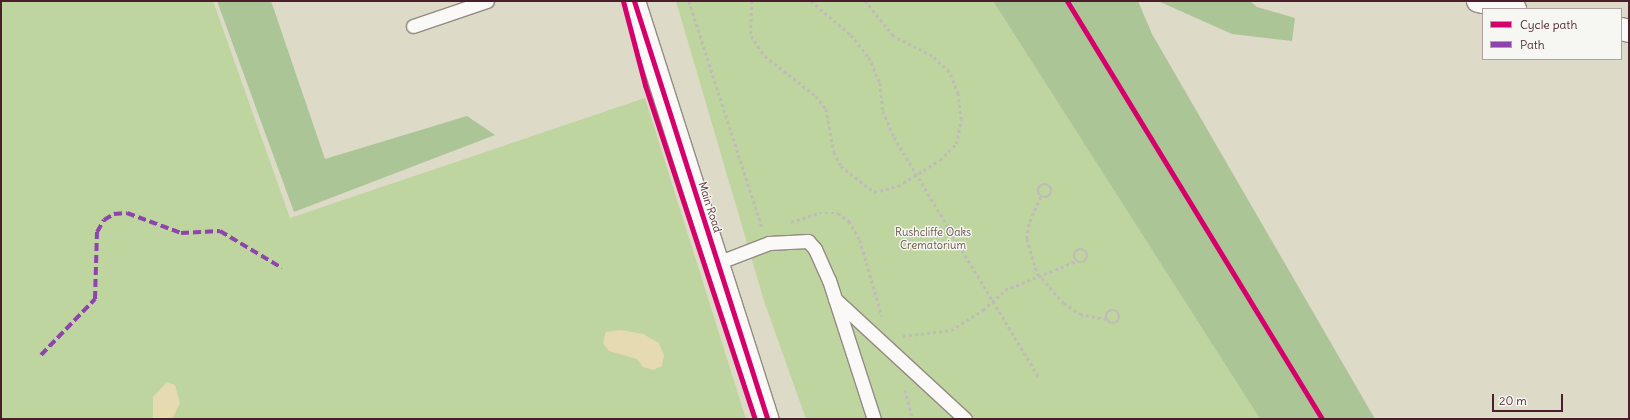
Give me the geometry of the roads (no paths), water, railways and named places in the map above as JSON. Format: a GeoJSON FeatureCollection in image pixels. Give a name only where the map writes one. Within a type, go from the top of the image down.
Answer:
{"type":"FeatureCollection","features":[{"type":"Feature","properties":{"kind":"street","name":"Main Road"},"geometry":{"type":"LineString","coordinates":[[634,1],[767,419]]}},
{"type":"Feature","properties":{"kind":"street"},"geometry":{"type":"LineString","coordinates":[[1478,1],[1510,8]]}},
{"type":"Feature","properties":{"kind":"lane"},"geometry":{"type":"LineString","coordinates":[[413,26],[487,1]]}},
{"type":"Feature","properties":{"kind":"lane"},"geometry":{"type":"LineString","coordinates":[[717,263],[769,243],[808,241],[815,249],[835,299],[874,419]]}},
{"type":"Feature","properties":{"kind":"lane"},"geometry":{"type":"LineString","coordinates":[[835,299],[893,350],[964,419]]}},
{"type":"Feature","properties":{"kind":"park label","name":"Rushcliffe Oaks Crematorium"},"geometry":{"type":"Point","coordinates":[933,239]}}]}
